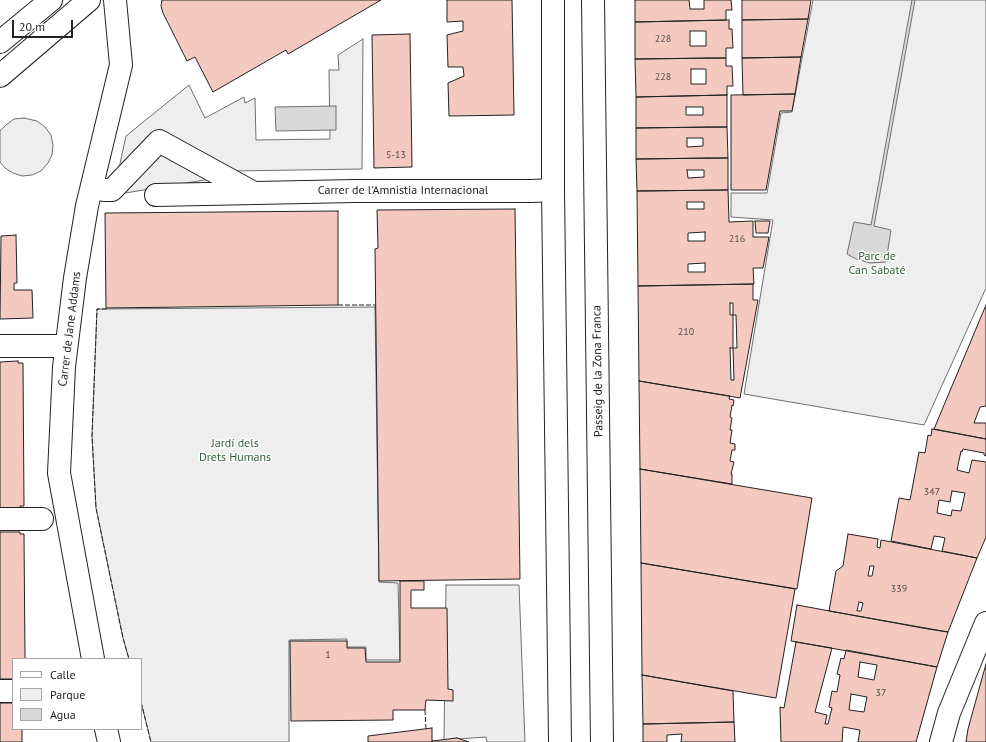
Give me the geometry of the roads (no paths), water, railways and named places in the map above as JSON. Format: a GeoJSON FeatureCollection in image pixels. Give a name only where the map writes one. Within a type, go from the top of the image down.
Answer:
{"type":"FeatureCollection","features":[{"type":"Feature","properties":{"kind":"street"},"geometry":{"type":"LineString","coordinates":[[0,42],[52,0]]}},
{"type":"Feature","properties":{"kind":"street"},"geometry":{"type":"LineString","coordinates":[[0,76],[89,0]]}},
{"type":"Feature","properties":{"kind":"street","name":"Carrer de Jane Addams"},"geometry":{"type":"LineString","coordinates":[[93,658],[59,473],[64,367],[75,278],[87,206],[121,65],[115,0]]}},
{"type":"Feature","properties":{"kind":"street"},"geometry":{"type":"LineString","coordinates":[[553,0],[553,190],[560,742]]}},
{"type":"Feature","properties":{"kind":"street","name":"Passeig de la Zona Franca"},"geometry":{"type":"LineString","coordinates":[[594,0],[602,742]]}},
{"type":"Feature","properties":{"kind":"street","name":"Carrer de l'Amnistia Internacional"},"geometry":{"type":"LineString","coordinates":[[104,190],[112,190],[159,141],[253,192]]}},
{"type":"Feature","properties":{"kind":"street","name":"Carrer de l'Amnistia Internacional"},"geometry":{"type":"LineString","coordinates":[[156,195],[355,190],[553,190]]}},
{"type":"Feature","properties":{"kind":"street"},"geometry":{"type":"LineString","coordinates":[[0,346],[66,346]]}},
{"type":"Feature","properties":{"kind":"street"},"geometry":{"type":"LineString","coordinates":[[0,519],[42,519]]}},
{"type":"Feature","properties":{"kind":"street"},"geometry":{"type":"LineString","coordinates":[[941,742],[949,713],[986,624]]}},
{"type":"Feature","properties":{"kind":"street"},"geometry":{"type":"LineString","coordinates":[[0,691],[12,691]]}},
{"type":"Feature","properties":{"kind":"street"},"geometry":{"type":"LineString","coordinates":[[106,730],[109,742]]}},
{"type":"Feature","properties":{"kind":"water"},"geometry":{"type":"Polygon","coordinates":[[[912,0],[915,0],[874,226],[891,230],[886,262],[870,263],[856,259],[847,254],[854,222],[871,225],[912,0]]]}},
{"type":"Feature","properties":{"kind":"water"},"geometry":{"type":"Polygon","coordinates":[[[336,106],[336,130],[276,131],[275,107],[336,106]]]}},
{"type":"Feature","properties":{"kind":"park label","name":"Parc de Can Sabaté"},"geometry":{"type":"Point","coordinates":[877,264]}},
{"type":"Feature","properties":{"kind":"park label","name":"Jardí dels Drets Humans"},"geometry":{"type":"Point","coordinates":[235,451]}}]}
